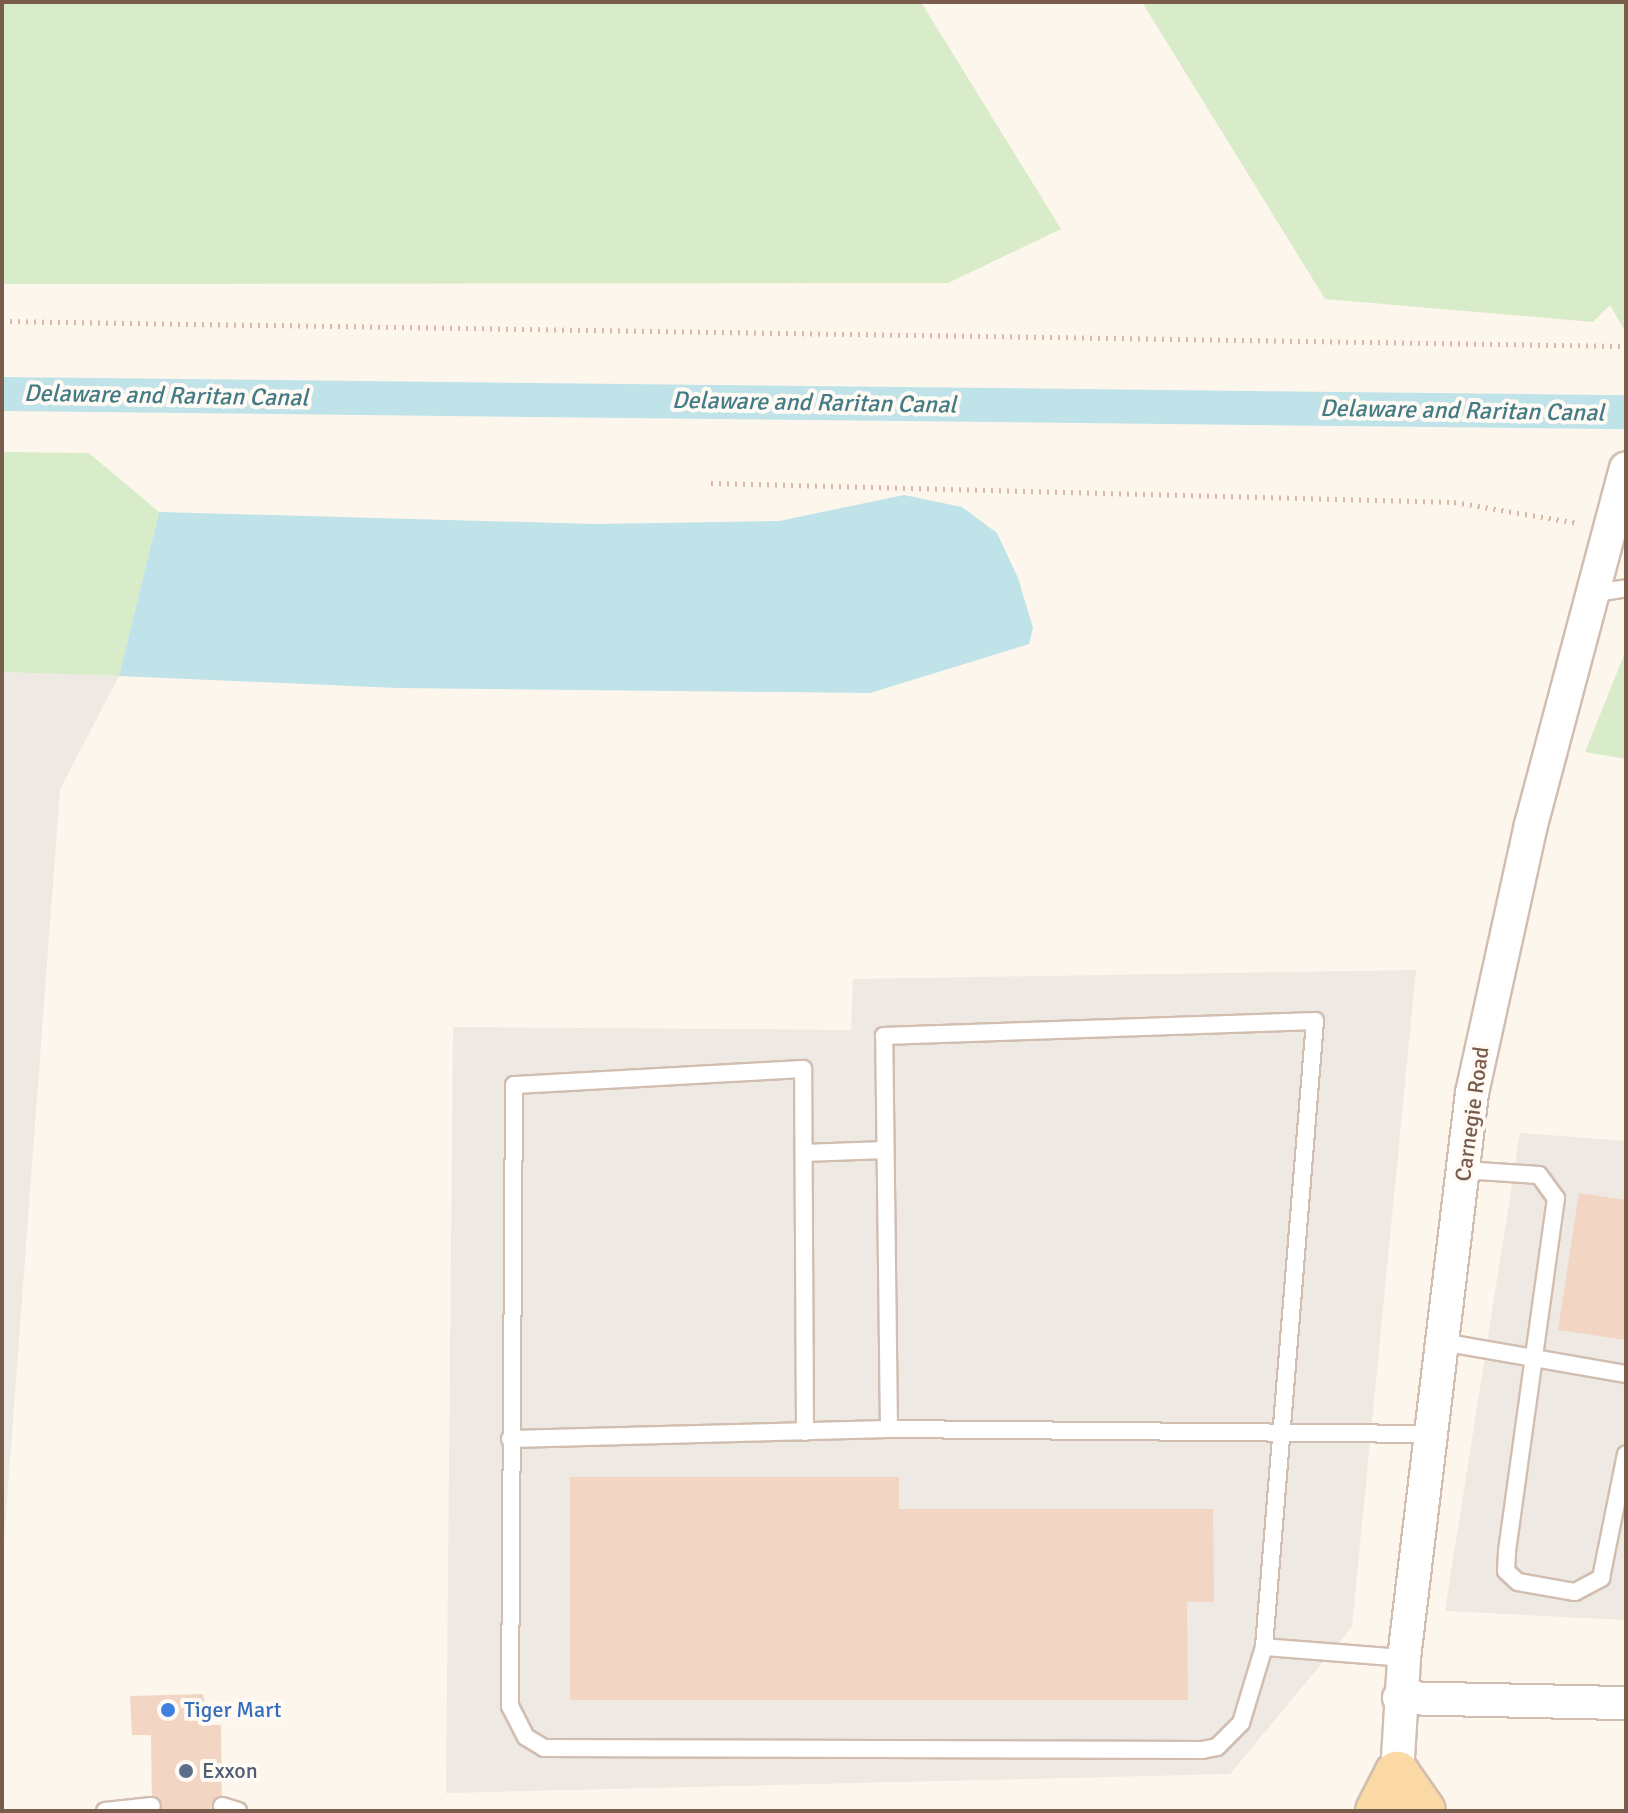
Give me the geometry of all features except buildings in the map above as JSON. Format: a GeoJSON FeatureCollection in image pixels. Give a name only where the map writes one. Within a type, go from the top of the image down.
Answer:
{"type":"FeatureCollection","features":[{"type":"Feature","properties":{"kind":"main road"},"geometry":{"type":"LineString","coordinates":[[1387,1792],[1423,1811]]}},
{"type":"Feature","properties":{"kind":"street","name":"Carnegie Road"},"geometry":{"type":"LineString","coordinates":[[1387,1792],[1463,1170],[1494,977],[1611,590],[1610,529],[1626,468]]}},
{"type":"Feature","properties":{"kind":"street"},"geometry":{"type":"LineString","coordinates":[[1399,1698],[1626,1703]]}},
{"type":"Feature","properties":{"kind":"lane"},"geometry":{"type":"LineString","coordinates":[[805,1432],[803,1069],[514,1085],[510,1439],[512,1723],[544,1748],[1202,1750],[1217,1747],[1241,1723],[1264,1647],[1315,1021],[884,1036],[889,1429]]}},
{"type":"Feature","properties":{"kind":"lane"},"geometry":{"type":"LineString","coordinates":[[804,1153],[885,1150]]}},
{"type":"Feature","properties":{"kind":"lane"},"geometry":{"type":"LineString","coordinates":[[1463,1170],[1539,1175],[1556,1198],[1539,1356],[1506,1571],[1518,1582],[1575,1592],[1601,1578],[1626,1454]]}},
{"type":"Feature","properties":{"kind":"lane"},"geometry":{"type":"LineString","coordinates":[[1442,1342],[1539,1356],[1626,1374]]}},
{"type":"Feature","properties":{"kind":"lane"},"geometry":{"type":"LineString","coordinates":[[510,1439],[889,1429],[1282,1428],[1431,1434]]}},
{"type":"Feature","properties":{"kind":"lane"},"geometry":{"type":"LineString","coordinates":[[1264,1647],[1404,1658]]}},
{"type":"Feature","properties":{"kind":"lane"},"geometry":{"type":"LineString","coordinates":[[105,1811],[152,1806]]}},
{"type":"Feature","properties":{"kind":"path"},"geometry":{"type":"LineString","coordinates":[[2,321],[1626,346]]}},
{"type":"Feature","properties":{"kind":"path"},"geometry":{"type":"LineString","coordinates":[[711,483],[1454,502],[1610,529]]}},
{"type":"Feature","properties":{"kind":"shaded area"},"geometry":{"type":"Polygon","coordinates":[[[2,672],[119,676],[60,789],[2,1568],[2,672]]]}},
{"type":"Feature","properties":{"kind":"shaded area"},"geometry":{"type":"Polygon","coordinates":[[[1416,970],[1352,1627],[1230,1774],[446,1793],[453,1027],[851,1030],[853,979],[1416,970]]]}},
{"type":"Feature","properties":{"kind":"shaded area"},"geometry":{"type":"Polygon","coordinates":[[[1520,1133],[1626,1141],[1626,1620],[1445,1611],[1520,1133]]]}},
{"type":"Feature","properties":{"kind":"green space"},"geometry":{"type":"Polygon","coordinates":[[[2,2],[921,2],[1061,229],[948,283],[2,284],[2,2]]]}},
{"type":"Feature","properties":{"kind":"green space"},"geometry":{"type":"Polygon","coordinates":[[[1142,2],[1626,2],[1626,333],[1610,305],[1593,322],[1325,299],[1142,2]]]}},
{"type":"Feature","properties":{"kind":"green space"},"geometry":{"type":"Polygon","coordinates":[[[2,452],[89,453],[159,512],[119,676],[2,672],[2,452]]]}},
{"type":"Feature","properties":{"kind":"green space"},"geometry":{"type":"Polygon","coordinates":[[[1626,650],[1626,759],[1585,752],[1626,650]]]}},
{"type":"Feature","properties":{"kind":"water"},"geometry":{"type":"Polygon","coordinates":[[[904,495],[962,507],[997,533],[1018,578],[1033,628],[1029,644],[870,693],[398,688],[119,676],[159,512],[595,524],[779,521],[904,495]]]}},
{"type":"Feature","properties":{"kind":"waterway","name":"Delaware and Raritan Canal"},"geometry":{"type":"LineString","coordinates":[[2,394],[1626,412]]}},
{"type":"Feature","properties":{"kind":"place","name":"Tiger Mart"},"geometry":{"type":"Point","coordinates":[168,1710]}},
{"type":"Feature","properties":{"kind":"place","name":"Exxon"},"geometry":{"type":"Point","coordinates":[186,1771]}}]}
